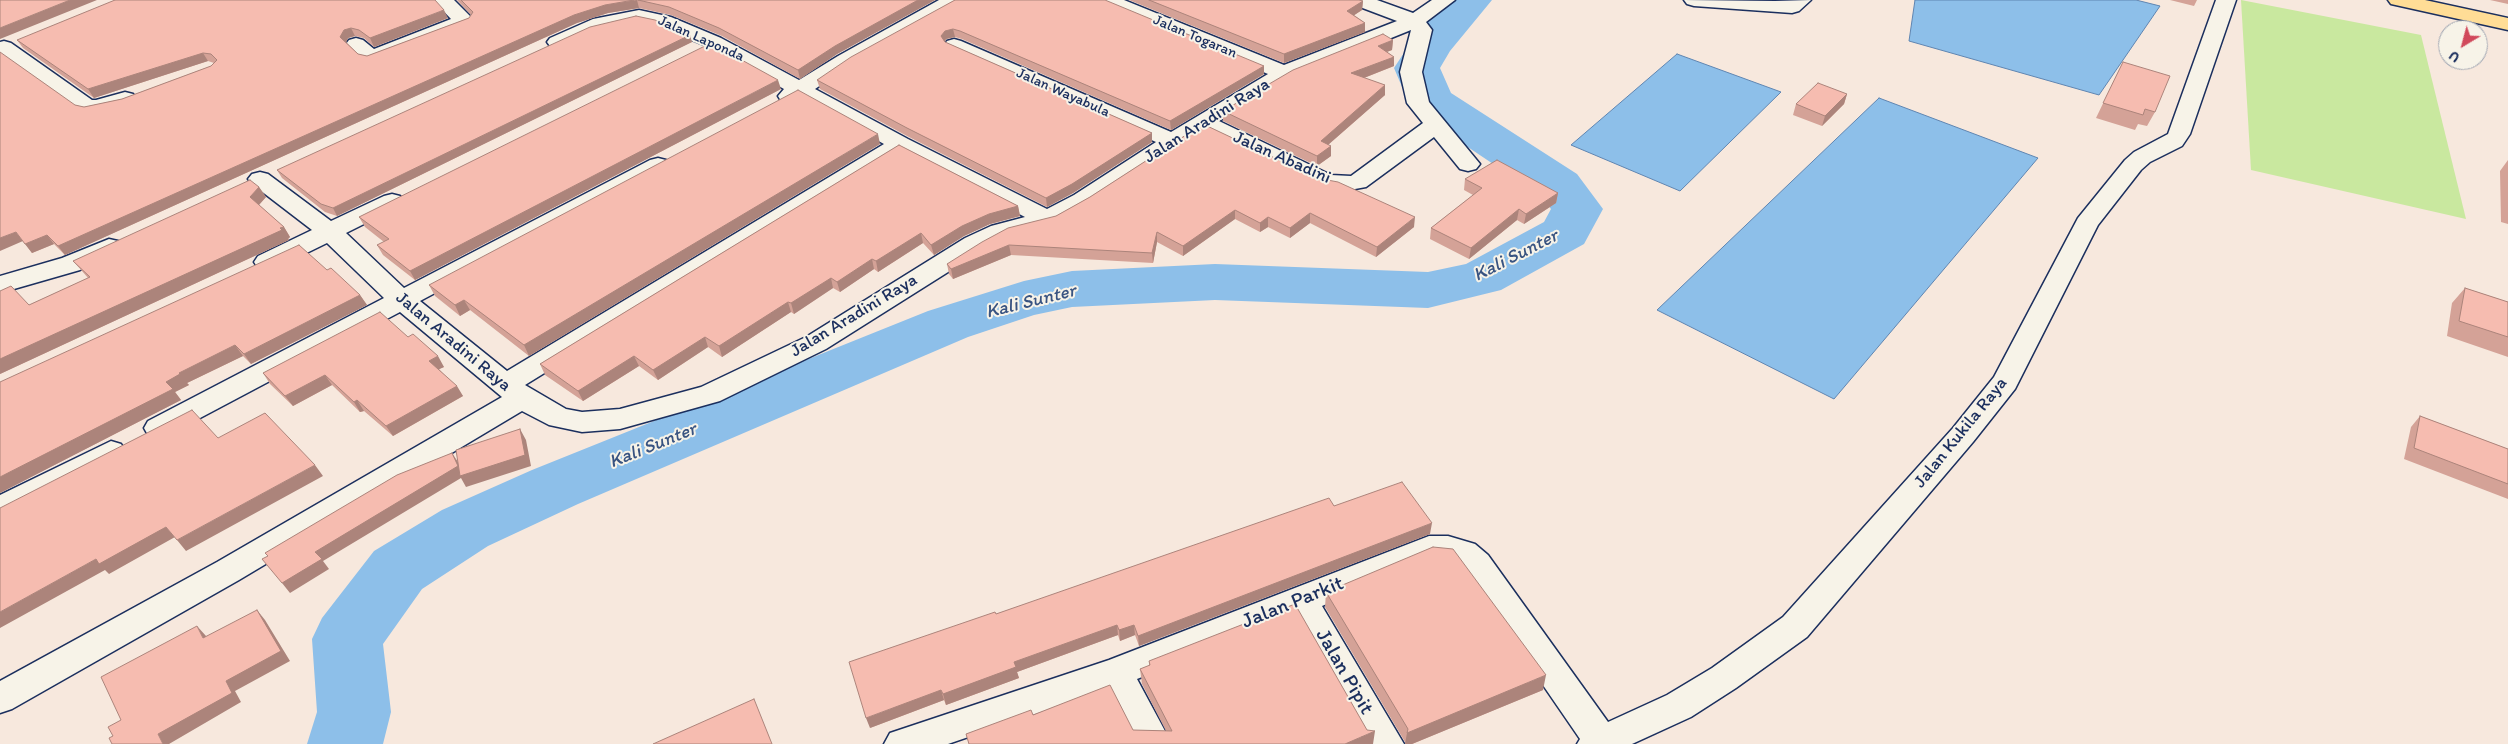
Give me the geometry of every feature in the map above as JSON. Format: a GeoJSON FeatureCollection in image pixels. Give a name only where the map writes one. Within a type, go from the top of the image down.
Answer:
{"type":"FeatureCollection","features":[{"type":"Feature","properties":{"kind":"main road"},"geometry":{"type":"LineString","coordinates":[[2398,0],[2508,24]]}},
{"type":"Feature","properties":{"kind":"street"},"geometry":{"type":"LineString","coordinates":[[356,44],[371,57],[465,21],[443,0]]}},
{"type":"Feature","properties":{"kind":"street"},"geometry":{"type":"LineString","coordinates":[[768,107],[802,89],[845,60],[954,0]]}},
{"type":"Feature","properties":{"kind":"street","name":"Jalan Togaran"},"geometry":{"type":"LineString","coordinates":[[1107,0],[1284,74]]}},
{"type":"Feature","properties":{"kind":"street"},"geometry":{"type":"LineString","coordinates":[[1359,0],[1415,21],[1422,30],[1411,72],[1418,103],[1468,164]]}},
{"type":"Feature","properties":{"kind":"street","name":"Jalan Aradini Raya"},"geometry":{"type":"LineString","coordinates":[[260,179],[330,232],[401,299],[513,391],[559,418],[582,422],[620,418],[710,394],[816,343],[883,299],[974,244],[1000,231],[1047,218],[1082,200],[1202,122],[1284,74],[1415,21],[1445,0]]}},
{"type":"Feature","properties":{"kind":"street"},"geometry":{"type":"LineString","coordinates":[[1694,0],[1775,7],[1792,7],[1801,0]]}},
{"type":"Feature","properties":{"kind":"street","name":"Jalan Kukila Raya"},"geometry":{"type":"LineString","coordinates":[[1600,743],[1679,706],[1724,678],[1795,627],[1822,599],[1963,435],[2005,382],[2088,223],[2133,165],[2142,157],[2174,142],[2179,134],[2226,0]]}},
{"type":"Feature","properties":{"kind":"street","name":"Jalan Laponda"},"geometry":{"type":"LineString","coordinates":[[540,50],[600,23],[638,16],[664,21],[714,42],[900,144],[1047,218]]}},
{"type":"Feature","properties":{"kind":"street"},"geometry":{"type":"LineString","coordinates":[[690,55],[714,42]]}},
{"type":"Feature","properties":{"kind":"street"},"geometry":{"type":"LineString","coordinates":[[8,45],[90,107],[105,105],[147,91]]}},
{"type":"Feature","properties":{"kind":"street","name":"Jalan Wayabula"},"geometry":{"type":"LineString","coordinates":[[954,45],[1172,141]]}},
{"type":"Feature","properties":{"kind":"street","name":"Jalan Abadini"},"geometry":{"type":"LineString","coordinates":[[1202,122],[1325,181],[1344,184],[1358,182],[1435,125]]}},
{"type":"Feature","properties":{"kind":"street"},"geometry":{"type":"LineString","coordinates":[[0,698],[228,571],[900,144]]}},
{"type":"Feature","properties":{"kind":"street"},"geometry":{"type":"LineString","coordinates":[[0,508],[209,402],[401,299],[681,153]]}},
{"type":"Feature","properties":{"kind":"street"},"geometry":{"type":"LineString","coordinates":[[249,270],[409,193]]}},
{"type":"Feature","properties":{"kind":"street"},"geometry":{"type":"LineString","coordinates":[[0,284],[71,264],[126,239]]}},
{"type":"Feature","properties":{"kind":"street","name":"Jalan Parkit"},"geometry":{"type":"LineString","coordinates":[[902,744],[951,737],[1302,600],[1429,548],[1448,548],[1464,553],[1477,564],[1600,743]]}},
{"type":"Feature","properties":{"kind":"street","name":"Jalan Pipit"},"geometry":{"type":"LineString","coordinates":[[1302,600],[1386,744]]}},
{"type":"Feature","properties":{"kind":"street"},"geometry":{"type":"LineString","coordinates":[[1116,672],[1154,744]]}},
{"type":"Feature","properties":{"kind":"green space"},"geometry":{"type":"Polygon","coordinates":[[[2241,0],[2421,35],[2466,219],[2251,170],[2241,0]]]}},
{"type":"Feature","properties":{"kind":"water"},"geometry":{"type":"Polygon","coordinates":[[[1915,0],[2136,0],[2160,6],[2099,95],[1909,41],[1915,0]]]}},
{"type":"Feature","properties":{"kind":"water"},"geometry":{"type":"Polygon","coordinates":[[[1677,54],[1781,92],[1680,191],[1571,145],[1677,54]]]}},
{"type":"Feature","properties":{"kind":"water"},"geometry":{"type":"Polygon","coordinates":[[[1879,98],[2038,158],[1834,399],[1657,310],[1879,98]]]}},
{"type":"Feature","properties":{"kind":"building"},"geometry":{"type":"Polygon","coordinates":[[[0,0],[70,0],[0,28],[0,0]]]}},
{"type":"Feature","properties":{"kind":"building"},"geometry":{"type":"Polygon","coordinates":[[[115,0],[435,0],[444,10],[370,38],[359,30],[351,28],[344,30],[340,37],[358,54],[367,56],[469,18],[473,12],[461,0],[634,0],[605,5],[574,15],[58,246],[47,235],[25,244],[16,232],[0,238],[0,52],[75,105],[84,107],[122,99],[211,66],[217,60],[211,54],[203,53],[88,89],[17,40],[115,0]]]}},
{"type":"Feature","properties":{"kind":"building"},"geometry":{"type":"Polygon","coordinates":[[[638,0],[918,0],[835,46],[798,70],[719,28],[669,7],[638,0]]]}},
{"type":"Feature","properties":{"kind":"building"},"geometry":{"type":"Polygon","coordinates":[[[955,0],[1105,0],[1264,66],[1170,121],[960,31],[953,29],[945,31],[941,36],[945,42],[1152,133],[1072,184],[1046,198],[817,80],[851,57],[955,0]]]}},
{"type":"Feature","properties":{"kind":"building"},"geometry":{"type":"Polygon","coordinates":[[[1149,0],[1359,0],[1363,1],[1347,11],[1365,23],[1284,54],[1149,0]]]}},
{"type":"Feature","properties":{"kind":"building"},"geometry":{"type":"Polygon","coordinates":[[[636,16],[655,20],[690,35],[333,208],[321,204],[277,170],[590,27],[636,16]]]}},
{"type":"Feature","properties":{"kind":"building"},"geometry":{"type":"Polygon","coordinates":[[[1383,34],[1393,40],[1378,46],[1394,57],[1351,73],[1385,85],[1321,141],[1331,146],[1317,156],[1223,111],[1293,70],[1383,34]]]}},
{"type":"Feature","properties":{"kind":"building"},"geometry":{"type":"Polygon","coordinates":[[[711,43],[778,80],[410,271],[377,245],[389,239],[359,217],[711,43]]]}},
{"type":"Feature","properties":{"kind":"building"},"geometry":{"type":"Polygon","coordinates":[[[2123,62],[2170,76],[2155,112],[2145,109],[2143,115],[2103,103],[2123,62]]]}},
{"type":"Feature","properties":{"kind":"building"},"geometry":{"type":"Polygon","coordinates":[[[1818,83],[1847,94],[1825,116],[1796,104],[1818,83]]]}},
{"type":"Feature","properties":{"kind":"building"},"geometry":{"type":"Polygon","coordinates":[[[798,90],[878,134],[524,345],[464,300],[455,305],[429,285],[798,90]]]}},
{"type":"Feature","properties":{"kind":"building"},"geometry":{"type":"Polygon","coordinates":[[[1203,124],[1317,178],[1338,182],[1415,217],[1377,247],[1310,213],[1290,228],[1268,217],[1260,223],[1235,210],[1183,246],[1157,232],[1152,253],[1009,245],[951,269],[947,264],[1008,228],[1056,216],[1090,197],[1203,124]]]}},
{"type":"Feature","properties":{"kind":"building"},"geometry":{"type":"Polygon","coordinates":[[[899,145],[1018,206],[989,214],[962,226],[931,245],[921,233],[876,261],[872,259],[837,282],[831,278],[791,303],[788,302],[719,346],[705,337],[653,370],[634,356],[578,391],[540,364],[899,145]]]}},
{"type":"Feature","properties":{"kind":"building"},"geometry":{"type":"Polygon","coordinates":[[[1497,160],[1558,193],[1526,214],[1519,209],[1471,248],[1431,228],[1482,188],[1465,179],[1497,160]]]}},
{"type":"Feature","properties":{"kind":"building"},"geometry":{"type":"Polygon","coordinates":[[[250,180],[259,187],[250,197],[284,227],[280,228],[282,230],[0,359],[0,291],[11,286],[29,305],[90,277],[73,261],[250,180]]]}},
{"type":"Feature","properties":{"kind":"building"},"geometry":{"type":"Polygon","coordinates":[[[299,245],[327,270],[331,268],[360,295],[244,354],[235,345],[179,373],[166,382],[173,389],[0,477],[0,382],[299,245]]]}},
{"type":"Feature","properties":{"kind":"building"},"geometry":{"type":"Polygon","coordinates":[[[2465,288],[2508,302],[2508,337],[2459,321],[2465,288]]]}},
{"type":"Feature","properties":{"kind":"building"},"geometry":{"type":"Polygon","coordinates":[[[380,312],[408,337],[413,334],[438,356],[429,361],[457,386],[386,426],[357,400],[354,402],[325,375],[285,396],[263,373],[380,312]]]}},
{"type":"Feature","properties":{"kind":"building"},"geometry":{"type":"Polygon","coordinates":[[[192,410],[218,438],[265,413],[315,465],[177,540],[166,527],[99,564],[96,559],[0,612],[0,508],[192,410]]]}},
{"type":"Feature","properties":{"kind":"building"},"geometry":{"type":"Polygon","coordinates":[[[2420,416],[2508,449],[2508,484],[2414,448],[2420,416]]]}},
{"type":"Feature","properties":{"kind":"building"},"geometry":{"type":"Polygon","coordinates":[[[520,429],[525,455],[460,476],[456,450],[520,429]]]}},
{"type":"Feature","properties":{"kind":"building"},"geometry":{"type":"Polygon","coordinates":[[[452,453],[458,466],[315,552],[322,559],[282,583],[262,559],[268,556],[265,553],[397,475],[452,453]]]}},
{"type":"Feature","properties":{"kind":"building"},"geometry":{"type":"Polygon","coordinates":[[[1402,482],[1432,523],[1138,636],[1134,625],[1119,630],[1117,625],[1014,662],[1016,667],[943,694],[941,690],[866,718],[849,662],[995,612],[996,614],[1329,498],[1334,506],[1402,482]]]}},
{"type":"Feature","properties":{"kind":"building"},"geometry":{"type":"Polygon","coordinates":[[[1433,547],[1453,549],[1546,675],[1407,733],[1408,729],[1326,592],[1433,547]]]}},
{"type":"Feature","properties":{"kind":"building"},"geometry":{"type":"Polygon","coordinates":[[[1295,604],[1367,730],[1375,731],[1345,744],[969,744],[966,734],[1031,710],[1033,715],[1110,685],[1133,730],[1172,731],[1140,669],[1150,665],[1149,661],[1295,604]]]}},
{"type":"Feature","properties":{"kind":"building"},"geometry":{"type":"Polygon","coordinates":[[[257,610],[281,651],[226,681],[232,693],[158,734],[163,744],[112,744],[109,738],[113,736],[108,727],[121,720],[101,677],[197,626],[203,638],[257,610]]]}},
{"type":"Feature","properties":{"kind":"building"},"geometry":{"type":"Polygon","coordinates":[[[754,699],[772,744],[653,744],[754,699]]]}},
{"type":"Feature","properties":{"kind":"waterway","name":"Kali Sunter"},"geometry":{"type":"LineString","coordinates":[[345,744],[354,712],[347,639],[398,570],[465,528],[555,487],[948,324],[1024,299],[1072,289],[1215,282],[1428,290],[1482,278],[1565,232],[1577,209],[1559,185],[1431,101],[1417,68],[1431,45],[1471,0]]}}]}
